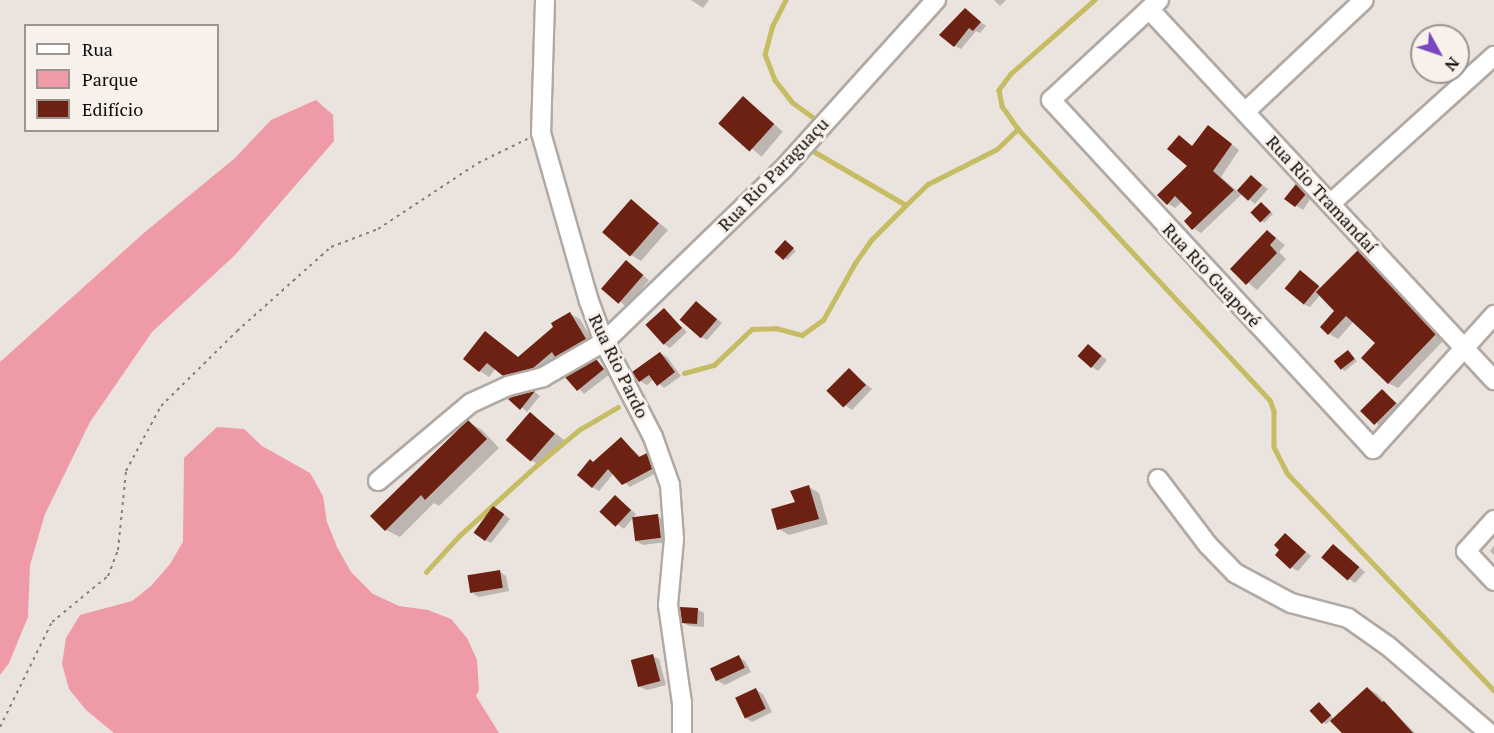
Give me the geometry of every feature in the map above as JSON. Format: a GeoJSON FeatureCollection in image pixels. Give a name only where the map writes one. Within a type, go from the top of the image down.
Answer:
{"type":"FeatureCollection","features":[{"type":"Feature","properties":{"kind":"street","name":"Rua Rio Pardo"},"geometry":{"type":"LineString","coordinates":[[545,0],[541,133],[589,301],[604,342],[653,436],[670,485],[674,539],[668,605],[682,703],[682,733]]}},
{"type":"Feature","properties":{"kind":"street","name":"Rua Rio Paraguaçu"},"geometry":{"type":"LineString","coordinates":[[378,481],[471,403],[508,386],[543,376],[604,342],[784,168],[936,0]]}},
{"type":"Feature","properties":{"kind":"street"},"geometry":{"type":"LineString","coordinates":[[1245,112],[1364,0]]}},
{"type":"Feature","properties":{"kind":"street","name":"Rua Rio Tramandaí"},"geometry":{"type":"LineString","coordinates":[[1154,5],[1245,112],[1494,380]]}},
{"type":"Feature","properties":{"kind":"street","name":"Rua Rio Guaporé"},"geometry":{"type":"LineString","coordinates":[[1154,5],[1051,100],[1373,450],[1465,348]]}},
{"type":"Feature","properties":{"kind":"street"},"geometry":{"type":"LineString","coordinates":[[1330,204],[1494,56]]}},
{"type":"Feature","properties":{"kind":"street"},"geometry":{"type":"LineString","coordinates":[[1465,348],[1494,315]]}},
{"type":"Feature","properties":{"kind":"street"},"geometry":{"type":"LineString","coordinates":[[1158,479],[1208,544],[1235,573],[1291,603],[1348,618],[1388,646],[1489,733]]}},
{"type":"Feature","properties":{"kind":"street"},"geometry":{"type":"LineString","coordinates":[[1494,520],[1466,551],[1494,580]]}},
{"type":"Feature","properties":{"kind":"path"},"geometry":{"type":"LineString","coordinates":[[0,727],[52,622],[108,576],[118,550],[126,471],[161,406],[237,331],[331,247],[378,229],[478,163],[541,133]]}},
{"type":"Feature","properties":{"kind":"green space"},"geometry":{"type":"Polygon","coordinates":[[[316,100],[333,115],[334,141],[235,255],[152,332],[90,422],[45,514],[30,565],[28,617],[9,663],[0,675],[0,362],[145,232],[235,158],[271,120],[316,100]]]}},
{"type":"Feature","properties":{"kind":"green space"},"geometry":{"type":"Polygon","coordinates":[[[217,427],[244,429],[262,446],[310,473],[323,496],[327,522],[337,547],[351,572],[373,594],[399,606],[428,610],[451,619],[467,638],[477,660],[479,690],[476,696],[499,733],[114,733],[86,710],[69,689],[62,664],[66,638],[80,615],[132,601],[151,586],[170,564],[183,542],[184,458],[217,427]]]}},
{"type":"Feature","properties":{"kind":"building"},"geometry":{"type":"Polygon","coordinates":[[[965,8],[981,22],[973,31],[969,28],[954,47],[939,35],[965,8]]]}},
{"type":"Feature","properties":{"kind":"building"},"geometry":{"type":"Polygon","coordinates":[[[743,96],[774,124],[749,152],[718,123],[743,96]]]}},
{"type":"Feature","properties":{"kind":"building"},"geometry":{"type":"Polygon","coordinates":[[[1208,125],[1232,144],[1213,171],[1234,190],[1192,230],[1184,221],[1192,213],[1175,196],[1167,205],[1157,195],[1187,166],[1167,149],[1179,135],[1192,146],[1208,125]]]}},
{"type":"Feature","properties":{"kind":"building"},"geometry":{"type":"Polygon","coordinates":[[[1251,175],[1262,185],[1248,201],[1237,191],[1251,175]]]}},
{"type":"Feature","properties":{"kind":"building"},"geometry":{"type":"Polygon","coordinates":[[[1296,184],[1306,194],[1295,207],[1284,199],[1296,184]]]}},
{"type":"Feature","properties":{"kind":"building"},"geometry":{"type":"Polygon","coordinates":[[[631,199],[659,223],[630,256],[602,232],[631,199]]]}},
{"type":"Feature","properties":{"kind":"building"},"geometry":{"type":"Polygon","coordinates":[[[1261,202],[1271,212],[1260,223],[1250,213],[1261,202]]]}},
{"type":"Feature","properties":{"kind":"building"},"geometry":{"type":"Polygon","coordinates":[[[1267,230],[1276,238],[1270,245],[1277,253],[1246,285],[1230,269],[1267,230]]]}},
{"type":"Feature","properties":{"kind":"building"},"geometry":{"type":"Polygon","coordinates":[[[785,240],[794,248],[783,260],[774,252],[785,240]]]}},
{"type":"Feature","properties":{"kind":"building"},"geometry":{"type":"Polygon","coordinates":[[[1358,250],[1436,334],[1388,384],[1361,358],[1375,343],[1346,316],[1328,335],[1320,327],[1334,311],[1316,292],[1358,250]]]}},
{"type":"Feature","properties":{"kind":"building"},"geometry":{"type":"Polygon","coordinates":[[[626,260],[643,275],[618,304],[601,289],[626,260]]]}},
{"type":"Feature","properties":{"kind":"building"},"geometry":{"type":"Polygon","coordinates":[[[1300,270],[1319,286],[1304,304],[1285,288],[1300,270]]]}},
{"type":"Feature","properties":{"kind":"building"},"geometry":{"type":"Polygon","coordinates":[[[696,301],[717,319],[701,338],[680,320],[696,301]]]}},
{"type":"Feature","properties":{"kind":"building"},"geometry":{"type":"Polygon","coordinates":[[[664,308],[682,328],[663,345],[645,325],[664,308]]]}},
{"type":"Feature","properties":{"kind":"building"},"geometry":{"type":"Polygon","coordinates":[[[570,312],[586,339],[555,357],[552,352],[533,368],[503,376],[487,363],[479,372],[463,359],[485,331],[518,357],[553,327],[551,323],[570,312]]]}},
{"type":"Feature","properties":{"kind":"building"},"geometry":{"type":"Polygon","coordinates":[[[1088,344],[1102,356],[1091,368],[1078,356],[1088,344]]]}},
{"type":"Feature","properties":{"kind":"building"},"geometry":{"type":"Polygon","coordinates":[[[1348,350],[1355,359],[1341,370],[1334,361],[1348,350]]]}},
{"type":"Feature","properties":{"kind":"building"},"geometry":{"type":"Polygon","coordinates":[[[660,352],[675,372],[657,386],[649,375],[639,382],[632,372],[660,352]]]}},
{"type":"Feature","properties":{"kind":"building"},"geometry":{"type":"Polygon","coordinates":[[[596,359],[604,369],[577,391],[565,377],[596,359]]]}},
{"type":"Feature","properties":{"kind":"building"},"geometry":{"type":"Polygon","coordinates":[[[849,368],[866,385],[843,408],[826,391],[849,368]]]}},
{"type":"Feature","properties":{"kind":"building"},"geometry":{"type":"Polygon","coordinates":[[[1382,389],[1396,403],[1374,425],[1360,411],[1382,389]]]}},
{"type":"Feature","properties":{"kind":"building"},"geometry":{"type":"Polygon","coordinates":[[[535,391],[520,410],[508,399],[512,397],[535,391]]]}},
{"type":"Feature","properties":{"kind":"building"},"geometry":{"type":"Polygon","coordinates":[[[530,412],[555,434],[531,462],[506,440],[530,412]]]}},
{"type":"Feature","properties":{"kind":"building"},"geometry":{"type":"Polygon","coordinates":[[[468,420],[487,439],[425,500],[421,495],[385,531],[370,516],[468,420]]]}},
{"type":"Feature","properties":{"kind":"building"},"geometry":{"type":"Polygon","coordinates":[[[621,437],[639,457],[647,453],[652,469],[622,485],[608,469],[592,488],[577,475],[590,459],[593,462],[621,437]]]}},
{"type":"Feature","properties":{"kind":"building"},"geometry":{"type":"Polygon","coordinates":[[[809,485],[819,519],[777,530],[771,509],[795,502],[790,491],[809,485]]]}},
{"type":"Feature","properties":{"kind":"building"},"geometry":{"type":"Polygon","coordinates":[[[615,495],[631,510],[615,527],[599,512],[615,495]]]}},
{"type":"Feature","properties":{"kind":"building"},"geometry":{"type":"Polygon","coordinates":[[[493,506],[504,514],[485,541],[474,533],[493,506]]]}},
{"type":"Feature","properties":{"kind":"building"},"geometry":{"type":"Polygon","coordinates":[[[658,514],[661,538],[635,541],[632,517],[658,514]]]}},
{"type":"Feature","properties":{"kind":"building"},"geometry":{"type":"Polygon","coordinates":[[[1285,533],[1306,552],[1290,569],[1275,555],[1279,550],[1274,545],[1285,533]]]}},
{"type":"Feature","properties":{"kind":"building"},"geometry":{"type":"Polygon","coordinates":[[[1333,544],[1359,567],[1348,581],[1321,558],[1333,544]]]}},
{"type":"Feature","properties":{"kind":"building"},"geometry":{"type":"Polygon","coordinates":[[[500,570],[503,588],[470,593],[467,575],[500,570]]]}},
{"type":"Feature","properties":{"kind":"building"},"geometry":{"type":"Polygon","coordinates":[[[680,607],[698,608],[697,624],[682,623],[680,607]]]}},
{"type":"Feature","properties":{"kind":"building"},"geometry":{"type":"Polygon","coordinates":[[[653,654],[660,681],[638,687],[631,660],[653,654]]]}},
{"type":"Feature","properties":{"kind":"building"},"geometry":{"type":"Polygon","coordinates":[[[739,655],[745,668],[716,681],[710,669],[739,655]]]}},
{"type":"Feature","properties":{"kind":"building"},"geometry":{"type":"Polygon","coordinates":[[[1367,687],[1382,702],[1384,701],[1413,733],[1342,733],[1330,721],[1367,687]]]}},
{"type":"Feature","properties":{"kind":"building"},"geometry":{"type":"Polygon","coordinates":[[[756,688],[766,709],[745,719],[735,698],[756,688]]]}},
{"type":"Feature","properties":{"kind":"building"},"geometry":{"type":"Polygon","coordinates":[[[1319,702],[1331,715],[1322,724],[1309,711],[1319,702]]]}},
{"type":"Feature","properties":{"kind":"waterway"},"geometry":{"type":"LineString","coordinates":[[786,0],[773,25],[765,54],[775,80],[792,102],[815,119]]}},
{"type":"Feature","properties":{"kind":"waterway"},"geometry":{"type":"LineString","coordinates":[[1095,0],[1011,74],[999,90],[1002,106],[1018,129],[1270,400],[1274,411],[1274,447],[1287,473],[1494,690]]}},
{"type":"Feature","properties":{"kind":"waterway"},"geometry":{"type":"LineString","coordinates":[[815,152],[906,205],[928,184],[997,149],[1018,129]]}},
{"type":"Feature","properties":{"kind":"waterway"},"geometry":{"type":"LineString","coordinates":[[684,373],[714,365],[752,329],[776,328],[802,335],[823,320],[855,263],[872,239],[906,205]]}},
{"type":"Feature","properties":{"kind":"waterway"},"geometry":{"type":"LineString","coordinates":[[426,572],[459,536],[537,465],[579,430],[618,407]]}}]}
